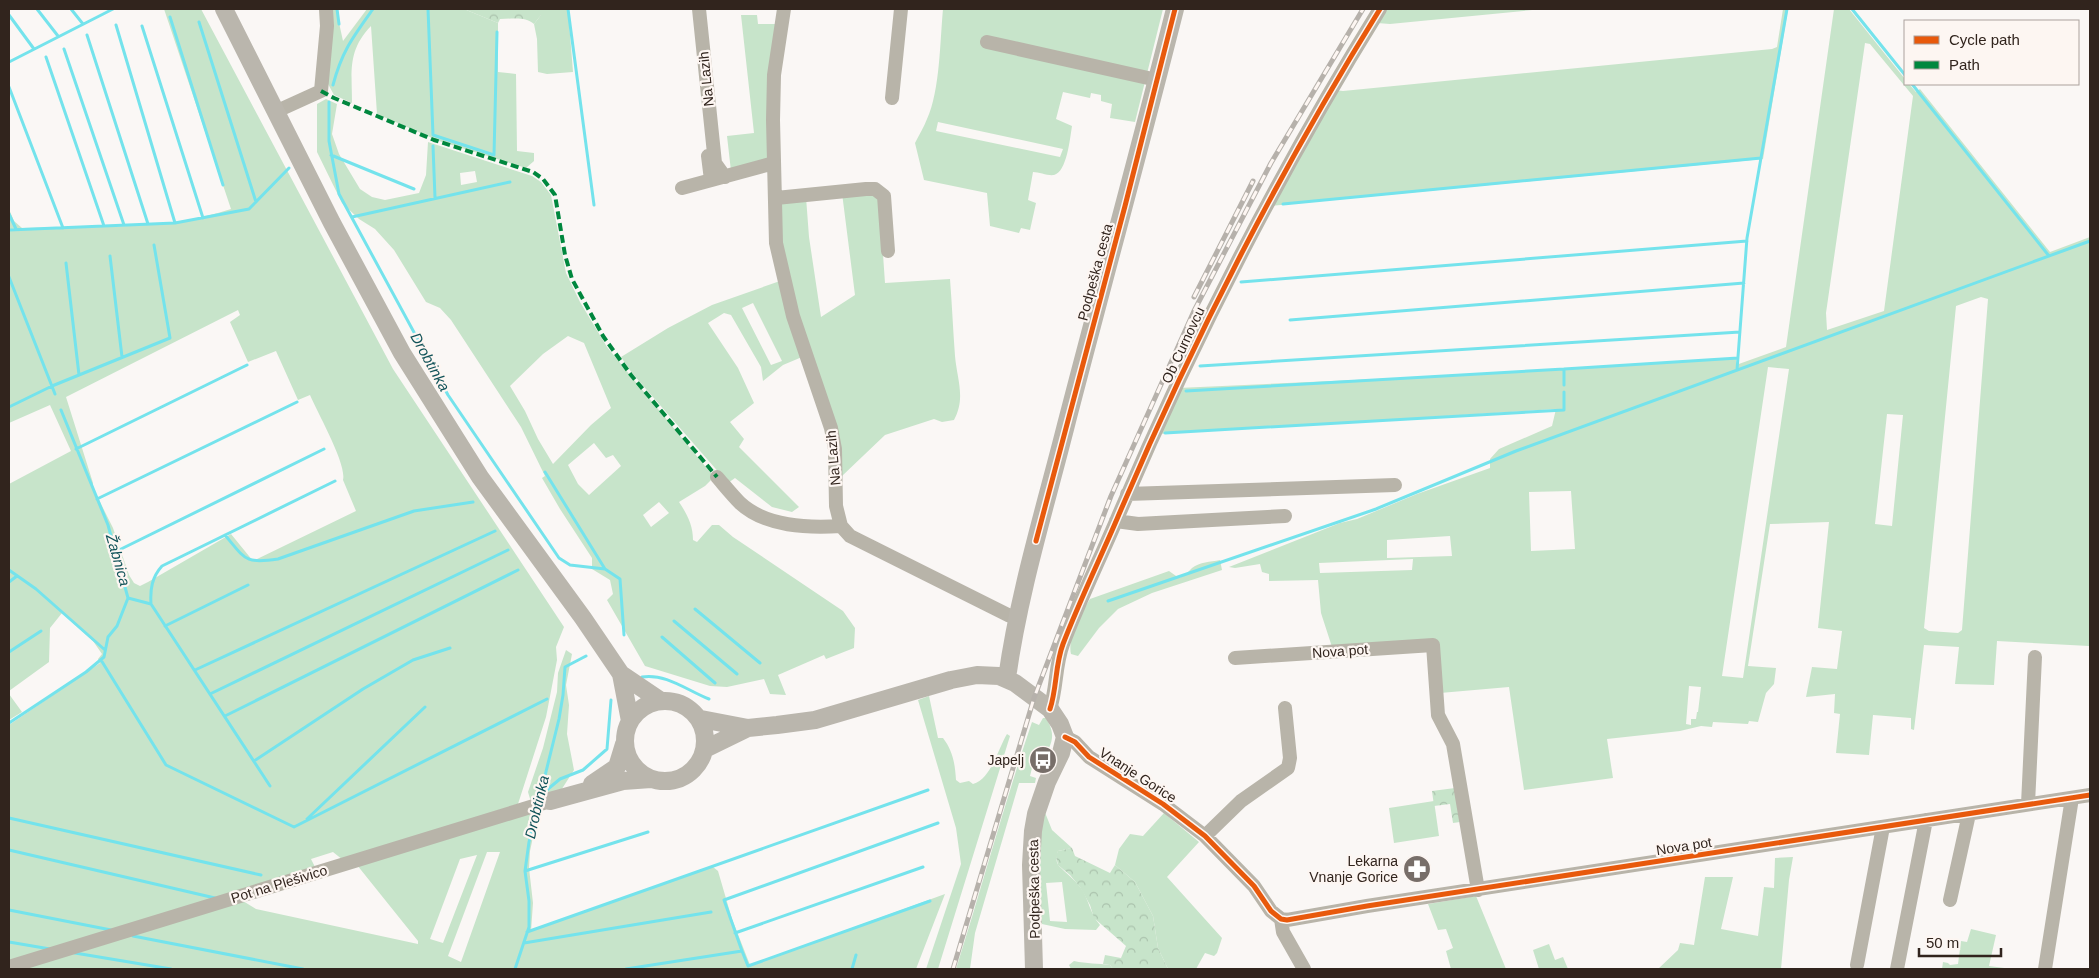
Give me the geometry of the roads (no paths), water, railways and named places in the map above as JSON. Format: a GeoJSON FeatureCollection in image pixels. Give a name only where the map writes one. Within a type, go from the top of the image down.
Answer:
{"type":"FeatureCollection","features":[{"type":"Feature","properties":{"kind":"main road"},"geometry":{"type":"LineString","coordinates":[[224,9],[332,223],[402,353],[480,477],[583,618],[621,674],[661,701]]}},
{"type":"Feature","properties":{"kind":"main road","name":"Podpeška cesta"},"geometry":{"type":"LineString","coordinates":[[1007,678],[1017,618],[1174,9]]}},
{"type":"Feature","properties":{"kind":"main road"},"geometry":{"type":"LineString","coordinates":[[621,674],[630,722]]}},
{"type":"Feature","properties":{"kind":"main road"},"geometry":{"type":"LineString","coordinates":[[701,719],[748,728],[815,720],[951,680],[976,675],[990,675],[1007,678],[1050,709],[1060,724],[1063,745]]}},
{"type":"Feature","properties":{"kind":"main road"},"geometry":{"type":"LineString","coordinates":[[550,801],[623,781],[651,779],[665,782],[678,780],[690,774],[699,764],[705,750],[705,728],[701,719],[686,706],[674,702],[661,701],[649,704],[638,711],[630,722],[617,767],[582,791]]}},
{"type":"Feature","properties":{"kind":"main road"},"geometry":{"type":"LineString","coordinates":[[705,750],[748,728]]}},
{"type":"Feature","properties":{"kind":"main road"},"geometry":{"type":"LineString","coordinates":[[624,744],[633,765],[639,772],[651,779]]}},
{"type":"Feature","properties":{"kind":"main road","name":"Podpeška cesta"},"geometry":{"type":"LineString","coordinates":[[1034,969],[1031,865],[1033,831],[1036,814],[1047,782],[1063,745]]}},
{"type":"Feature","properties":{"kind":"street"},"geometry":{"type":"LineString","coordinates":[[276,110],[321,91],[327,26],[326,9]]}},
{"type":"Feature","properties":{"kind":"street","name":"Na Lazih"},"geometry":{"type":"LineString","coordinates":[[699,9],[718,178]]}},
{"type":"Feature","properties":{"kind":"street","name":"Na Lazih"},"geometry":{"type":"LineString","coordinates":[[784,9],[774,75],[776,243],[793,316],[831,428],[835,448],[836,506],[841,526]]}},
{"type":"Feature","properties":{"kind":"street"},"geometry":{"type":"LineString","coordinates":[[892,98],[901,9]]}},
{"type":"Feature","properties":{"kind":"street","name":"Ob Curnovcu"},"geometry":{"type":"LineString","coordinates":[[1050,709],[1054,697],[1062,647],[1127,494],[1234,264],[1326,98],[1380,9]]}},
{"type":"Feature","properties":{"kind":"street"},"geometry":{"type":"LineString","coordinates":[[988,42],[1157,80]]}},
{"type":"Feature","properties":{"kind":"street","name":"Na Lazih"},"geometry":{"type":"LineString","coordinates":[[694,47],[718,178]]}},
{"type":"Feature","properties":{"kind":"street"},"geometry":{"type":"LineString","coordinates":[[682,188],[774,163]]}},
{"type":"Feature","properties":{"kind":"street"},"geometry":{"type":"LineString","coordinates":[[776,198],[841,190],[876,189],[884,196],[888,251]]}},
{"type":"Feature","properties":{"kind":"street"},"geometry":{"type":"LineString","coordinates":[[717,476],[740,503],[760,516],[782,523],[841,526],[850,536],[1017,618]]}},
{"type":"Feature","properties":{"kind":"street"},"geometry":{"type":"LineString","coordinates":[[1127,494],[1396,485]]}},
{"type":"Feature","properties":{"kind":"street"},"geometry":{"type":"LineString","coordinates":[[1116,521],[1138,524],[1286,516]]}},
{"type":"Feature","properties":{"kind":"street","name":"Nova pot"},"geometry":{"type":"LineString","coordinates":[[1236,658],[1433,645],[1438,716],[1453,744],[1478,890]]}},
{"type":"Feature","properties":{"kind":"street"},"geometry":{"type":"LineString","coordinates":[[2028,804],[2036,657]]}},
{"type":"Feature","properties":{"kind":"street"},"geometry":{"type":"LineString","coordinates":[[1205,836],[1241,801],[1288,768],[1290,758],[1285,708]]}},
{"type":"Feature","properties":{"kind":"street","name":"Vnanje Gorice"},"geometry":{"type":"LineString","coordinates":[[1063,745],[1089,757],[1156,799],[1205,836],[1254,886],[1270,911],[1281,919],[1283,932],[1304,969]]}},
{"type":"Feature","properties":{"kind":"street","name":"Nova pot"},"geometry":{"type":"LineString","coordinates":[[1281,919],[2090,795]]}},
{"type":"Feature","properties":{"kind":"street"},"geometry":{"type":"LineString","coordinates":[[2045,969],[2072,798]]}},
{"type":"Feature","properties":{"kind":"street","name":"Pot na Plešivico"},"geometry":{"type":"LineString","coordinates":[[9,967],[550,801]]}},
{"type":"Feature","properties":{"kind":"street"},"geometry":{"type":"LineString","coordinates":[[1950,900],[1969,814]]}},
{"type":"Feature","properties":{"kind":"street"},"geometry":{"type":"LineString","coordinates":[[1897,969],[1926,820]]}},
{"type":"Feature","properties":{"kind":"street"},"geometry":{"type":"LineString","coordinates":[[1857,965],[1883,827]]}},
{"type":"Feature","properties":{"kind":"waterway"},"geometry":{"type":"LineString","coordinates":[[37,9],[58,36]]}},
{"type":"Feature","properties":{"kind":"waterway"},"geometry":{"type":"LineString","coordinates":[[71,9],[83,24]]}},
{"type":"Feature","properties":{"kind":"waterway"},"geometry":{"type":"LineString","coordinates":[[9,62],[113,9]]}},
{"type":"Feature","properties":{"kind":"waterway"},"geometry":{"type":"LineString","coordinates":[[337,9],[339,24]]}},
{"type":"Feature","properties":{"kind":"waterway","name":"Drobtinka"},"geometry":{"type":"LineString","coordinates":[[333,85],[340,63],[349,45],[373,9]]}},
{"type":"Feature","properties":{"kind":"waterway"},"geometry":{"type":"LineString","coordinates":[[428,9],[433,135],[494,155],[497,32]]}},
{"type":"Feature","properties":{"kind":"waterway"},"geometry":{"type":"LineString","coordinates":[[568,9],[594,205]]}},
{"type":"Feature","properties":{"kind":"waterway"},"geometry":{"type":"LineString","coordinates":[[1737,370],[1747,238],[1787,9]]}},
{"type":"Feature","properties":{"kind":"waterway"},"geometry":{"type":"LineString","coordinates":[[1852,9],[1904,74]]}},
{"type":"Feature","properties":{"kind":"waterway"},"geometry":{"type":"LineString","coordinates":[[9,15],[34,49]]}},
{"type":"Feature","properties":{"kind":"waterway"},"geometry":{"type":"LineString","coordinates":[[170,17],[223,185]]}},
{"type":"Feature","properties":{"kind":"waterway"},"geometry":{"type":"LineString","coordinates":[[199,22],[256,202]]}},
{"type":"Feature","properties":{"kind":"waterway"},"geometry":{"type":"LineString","coordinates":[[116,25],[175,223]]}},
{"type":"Feature","properties":{"kind":"waterway"},"geometry":{"type":"LineString","coordinates":[[142,26],[203,218]]}},
{"type":"Feature","properties":{"kind":"waterway"},"geometry":{"type":"LineString","coordinates":[[87,35],[148,224]]}},
{"type":"Feature","properties":{"kind":"waterway"},"geometry":{"type":"LineString","coordinates":[[64,49],[124,225]]}},
{"type":"Feature","properties":{"kind":"waterway"},"geometry":{"type":"LineString","coordinates":[[46,57],[104,226]]}},
{"type":"Feature","properties":{"kind":"waterway"},"geometry":{"type":"LineString","coordinates":[[1913,85],[2049,256]]}},
{"type":"Feature","properties":{"kind":"waterway"},"geometry":{"type":"LineString","coordinates":[[9,87],[63,228]]}},
{"type":"Feature","properties":{"kind":"waterway","name":"Drobtinka"},"geometry":{"type":"LineString","coordinates":[[329,102],[329,141],[339,194],[448,395],[559,558],[570,565],[605,569]]}},
{"type":"Feature","properties":{"kind":"waterway"},"geometry":{"type":"LineString","coordinates":[[433,146],[435,198]]}},
{"type":"Feature","properties":{"kind":"waterway"},"geometry":{"type":"LineString","coordinates":[[331,155],[414,189]]}},
{"type":"Feature","properties":{"kind":"waterway"},"geometry":{"type":"LineString","coordinates":[[1283,204],[1761,158]]}},
{"type":"Feature","properties":{"kind":"waterway"},"geometry":{"type":"LineString","coordinates":[[9,230],[175,223],[249,209],[289,168]]}},
{"type":"Feature","properties":{"kind":"waterway"},"geometry":{"type":"LineString","coordinates":[[352,217],[510,182]]}},
{"type":"Feature","properties":{"kind":"waterway"},"geometry":{"type":"LineString","coordinates":[[9,214],[16,229]]}},
{"type":"Feature","properties":{"kind":"waterway"},"geometry":{"type":"LineString","coordinates":[[1241,282],[1747,241]]}},
{"type":"Feature","properties":{"kind":"waterway"},"geometry":{"type":"LineString","coordinates":[[1108,601],[1376,509],[1516,451],[2090,241]]}},
{"type":"Feature","properties":{"kind":"waterway"},"geometry":{"type":"LineString","coordinates":[[9,407],[52,386],[170,338],[154,245]]}},
{"type":"Feature","properties":{"kind":"waterway"},"geometry":{"type":"LineString","coordinates":[[110,256],[122,357]]}},
{"type":"Feature","properties":{"kind":"waterway"},"geometry":{"type":"LineString","coordinates":[[66,263],[79,375]]}},
{"type":"Feature","properties":{"kind":"waterway","name":"Žabnica"},"geometry":{"type":"LineString","coordinates":[[9,277],[55,394]]}},
{"type":"Feature","properties":{"kind":"waterway"},"geometry":{"type":"LineString","coordinates":[[1290,320],[1744,283]]}},
{"type":"Feature","properties":{"kind":"waterway"},"geometry":{"type":"LineString","coordinates":[[1200,366],[1740,332]]}},
{"type":"Feature","properties":{"kind":"waterway"},"geometry":{"type":"LineString","coordinates":[[1564,385],[1564,369],[1738,358]]}},
{"type":"Feature","properties":{"kind":"waterway"},"geometry":{"type":"LineString","coordinates":[[76,449],[247,365]]}},
{"type":"Feature","properties":{"kind":"waterway"},"geometry":{"type":"LineString","coordinates":[[1186,391],[1564,369]]}},
{"type":"Feature","properties":{"kind":"waterway"},"geometry":{"type":"LineString","coordinates":[[1165,433],[1564,410],[1564,392]]}},
{"type":"Feature","properties":{"kind":"waterway"},"geometry":{"type":"LineString","coordinates":[[97,499],[297,402]]}},
{"type":"Feature","properties":{"kind":"waterway","name":"Žabnica"},"geometry":{"type":"LineString","coordinates":[[9,723],[86,672],[104,657],[108,637],[117,626],[128,598],[108,525],[61,410]]}},
{"type":"Feature","properties":{"kind":"waterway"},"geometry":{"type":"LineString","coordinates":[[115,552],[324,449]]}},
{"type":"Feature","properties":{"kind":"waterway"},"geometry":{"type":"LineString","coordinates":[[545,472],[605,569],[620,579],[624,635]]}},
{"type":"Feature","properties":{"kind":"waterway"},"geometry":{"type":"LineString","coordinates":[[151,604],[152,584],[162,566],[335,481]]}},
{"type":"Feature","properties":{"kind":"waterway"},"geometry":{"type":"LineString","coordinates":[[225,535],[242,555],[247,558],[259,561],[278,559],[414,511],[473,502]]}},
{"type":"Feature","properties":{"kind":"waterway"},"geometry":{"type":"LineString","coordinates":[[195,670],[495,531]]}},
{"type":"Feature","properties":{"kind":"waterway"},"geometry":{"type":"LineString","coordinates":[[210,694],[508,550]]}},
{"type":"Feature","properties":{"kind":"waterway"},"geometry":{"type":"LineString","coordinates":[[9,570],[36,589],[105,650]]}},
{"type":"Feature","properties":{"kind":"waterway"},"geometry":{"type":"LineString","coordinates":[[225,716],[518,570]]}},
{"type":"Feature","properties":{"kind":"waterway"},"geometry":{"type":"LineString","coordinates":[[9,582],[17,576]]}},
{"type":"Feature","properties":{"kind":"waterway"},"geometry":{"type":"LineString","coordinates":[[165,626],[248,585]]}},
{"type":"Feature","properties":{"kind":"waterway"},"geometry":{"type":"LineString","coordinates":[[128,598],[151,604],[270,786]]}},
{"type":"Feature","properties":{"kind":"waterway"},"geometry":{"type":"LineString","coordinates":[[695,609],[760,663]]}},
{"type":"Feature","properties":{"kind":"waterway"},"geometry":{"type":"LineString","coordinates":[[674,621],[737,674]]}},
{"type":"Feature","properties":{"kind":"waterway"},"geometry":{"type":"LineString","coordinates":[[9,652],[41,631]]}},
{"type":"Feature","properties":{"kind":"waterway"},"geometry":{"type":"LineString","coordinates":[[662,637],[715,683]]}},
{"type":"Feature","properties":{"kind":"waterway"},"geometry":{"type":"LineString","coordinates":[[254,761],[363,689],[413,660],[450,648]]}},
{"type":"Feature","properties":{"kind":"waterway","name":"Drobtinka"},"geometry":{"type":"LineString","coordinates":[[539,800],[559,719],[565,667],[586,656]]}},
{"type":"Feature","properties":{"kind":"waterway"},"geometry":{"type":"LineString","coordinates":[[101,660],[166,765],[294,827],[547,699]]}},
{"type":"Feature","properties":{"kind":"waterway"},"geometry":{"type":"LineString","coordinates":[[642,677],[651,676],[668,680],[709,699]]}},
{"type":"Feature","properties":{"kind":"waterway"},"geometry":{"type":"LineString","coordinates":[[542,794],[560,779],[583,770],[607,749],[611,700]]}},
{"type":"Feature","properties":{"kind":"waterway"},"geometry":{"type":"LineString","coordinates":[[307,819],[425,707]]}},
{"type":"Feature","properties":{"kind":"waterway"},"geometry":{"type":"LineString","coordinates":[[527,932],[928,790]]}},
{"type":"Feature","properties":{"kind":"waterway","name":"Drobtinka"},"geometry":{"type":"LineString","coordinates":[[515,969],[529,927],[529,901],[525,871],[536,811]]}},
{"type":"Feature","properties":{"kind":"waterway"},"geometry":{"type":"LineString","coordinates":[[9,818],[261,875]]}},
{"type":"Feature","properties":{"kind":"waterway"},"geometry":{"type":"LineString","coordinates":[[626,969],[742,951],[724,900],[938,823]]}},
{"type":"Feature","properties":{"kind":"waterway"},"geometry":{"type":"LineString","coordinates":[[525,871],[648,832]]}},
{"type":"Feature","properties":{"kind":"waterway"},"geometry":{"type":"LineString","coordinates":[[9,850],[215,898]]}},
{"type":"Feature","properties":{"kind":"waterway"},"geometry":{"type":"LineString","coordinates":[[735,933],[923,867]]}},
{"type":"Feature","properties":{"kind":"waterway"},"geometry":{"type":"LineString","coordinates":[[742,951],[748,966],[930,901]]}},
{"type":"Feature","properties":{"kind":"waterway"},"geometry":{"type":"LineString","coordinates":[[9,910],[111,930]]}},
{"type":"Feature","properties":{"kind":"waterway"},"geometry":{"type":"LineString","coordinates":[[524,943],[711,912]]}},
{"type":"Feature","properties":{"kind":"waterway"},"geometry":{"type":"LineString","coordinates":[[133,936],[303,969]]}},
{"type":"Feature","properties":{"kind":"waterway"},"geometry":{"type":"LineString","coordinates":[[9,942],[50,949]]}},
{"type":"Feature","properties":{"kind":"waterway"},"geometry":{"type":"LineString","coordinates":[[75,953],[171,969]]}},
{"type":"Feature","properties":{"kind":"waterway"},"geometry":{"type":"LineString","coordinates":[[852,969],[856,955]]}},
{"type":"Feature","properties":{"kind":"railway"},"geometry":{"type":"LineString","coordinates":[[953,969],[1034,698],[1111,496],[1194,311],[1271,163],[1363,9]]}},
{"type":"Feature","properties":{"kind":"railway"},"geometry":{"type":"LineString","coordinates":[[1194,297],[1253,181]]}},
{"type":"Feature","properties":{"kind":"place","name":"Japelj"},"geometry":{"type":"Point","coordinates":[1043,760]}},
{"type":"Feature","properties":{"kind":"place","name":"Lekarna Vnanje Gorice"},"geometry":{"type":"Point","coordinates":[1417,869]}}]}
